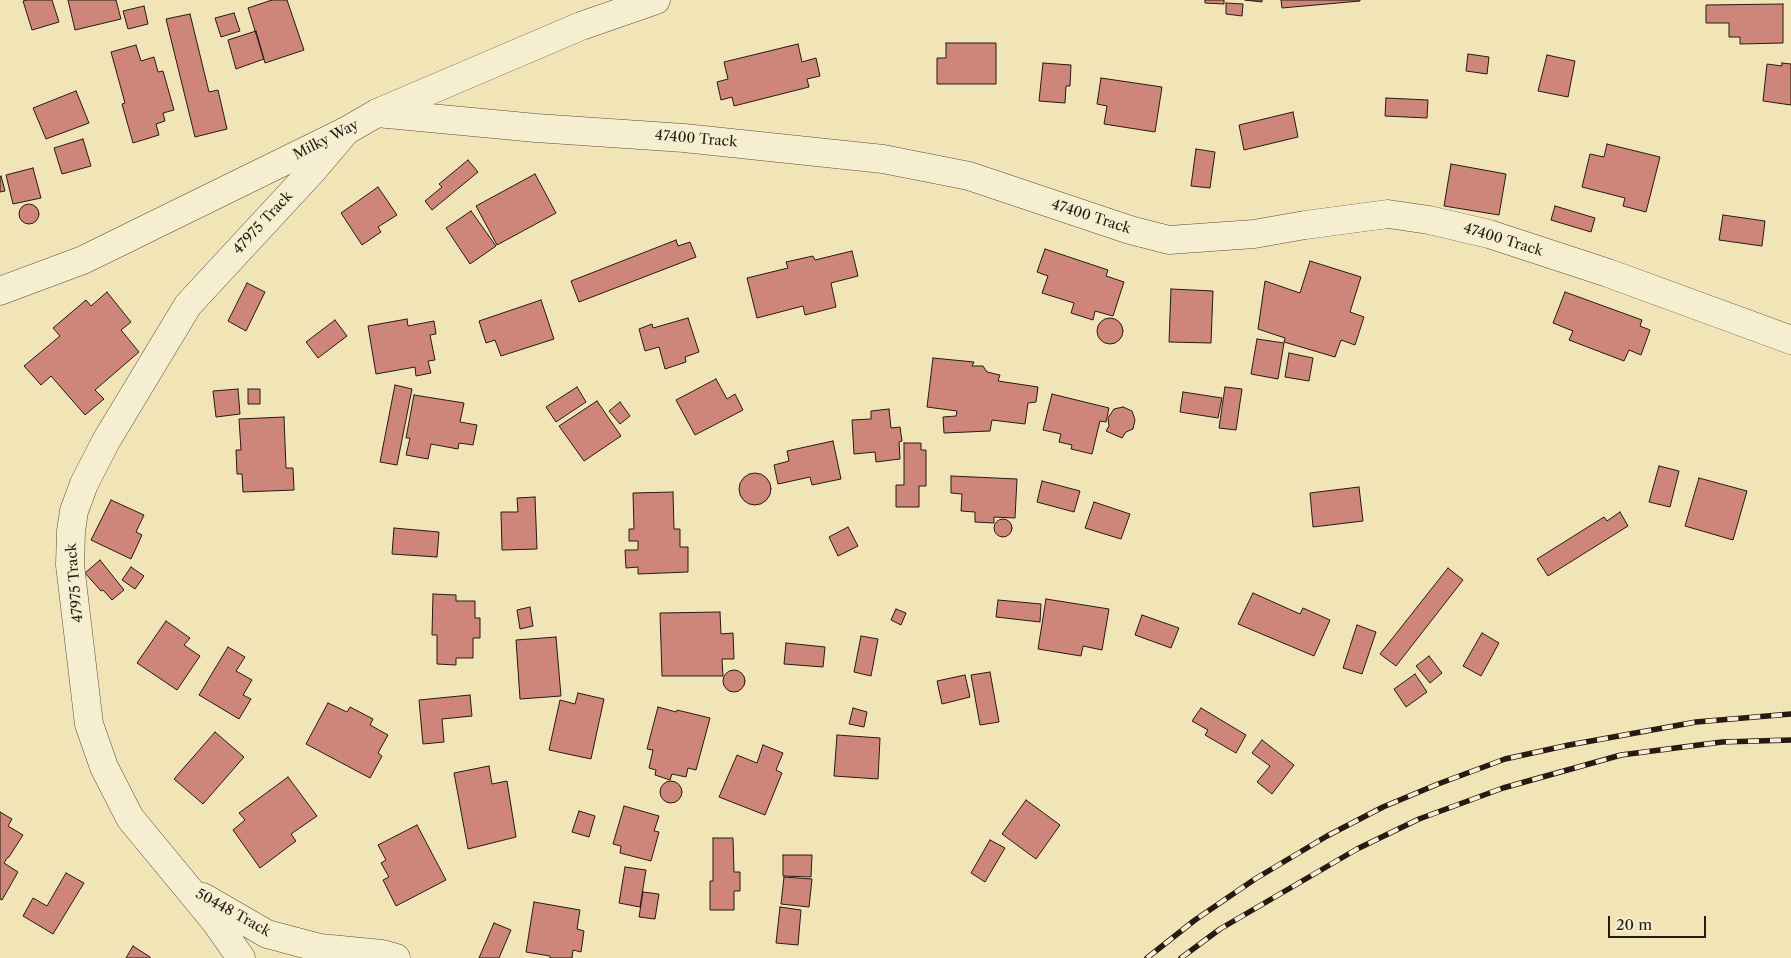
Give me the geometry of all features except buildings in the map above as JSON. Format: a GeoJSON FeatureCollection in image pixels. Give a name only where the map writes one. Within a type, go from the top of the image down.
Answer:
{"type":"FeatureCollection","features":[{"type":"Feature","properties":{"kind":"street","name":"Milky Way"},"geometry":{"type":"LineString","coordinates":[[0,292],[83,260],[346,131],[377,113],[581,26],[656,0]]}},
{"type":"Feature","properties":{"kind":"street","name":"47400 Track"},"geometry":{"type":"LineString","coordinates":[[377,113],[536,128],[684,138],[883,159],[969,176],[1130,230],[1169,240],[1254,234],[1388,214],[1429,220],[1489,234],[1590,267],[1791,340]]}},
{"type":"Feature","properties":{"kind":"street","name":"47975 Track"},"geometry":{"type":"LineString","coordinates":[[241,958],[189,888],[130,818],[104,767],[89,724],[70,565],[71,531],[74,511],[84,484],[106,442],[188,305],[313,170],[346,131]]}},
{"type":"Feature","properties":{"kind":"street","name":"50448 Track"},"geometry":{"type":"LineString","coordinates":[[189,888],[267,934],[320,948],[382,954],[396,958]]}},
{"type":"Feature","properties":{"kind":"railway"},"geometry":{"type":"LineString","coordinates":[[1147,958],[1195,920],[1255,879],[1327,836],[1383,807],[1438,784],[1505,759],[1569,745],[1696,722],[1791,714]]}},
{"type":"Feature","properties":{"kind":"railway"},"geometry":{"type":"LineString","coordinates":[[1181,958],[1220,929],[1357,849],[1419,819],[1503,788],[1621,755],[1722,742],[1791,740]]}}]}
